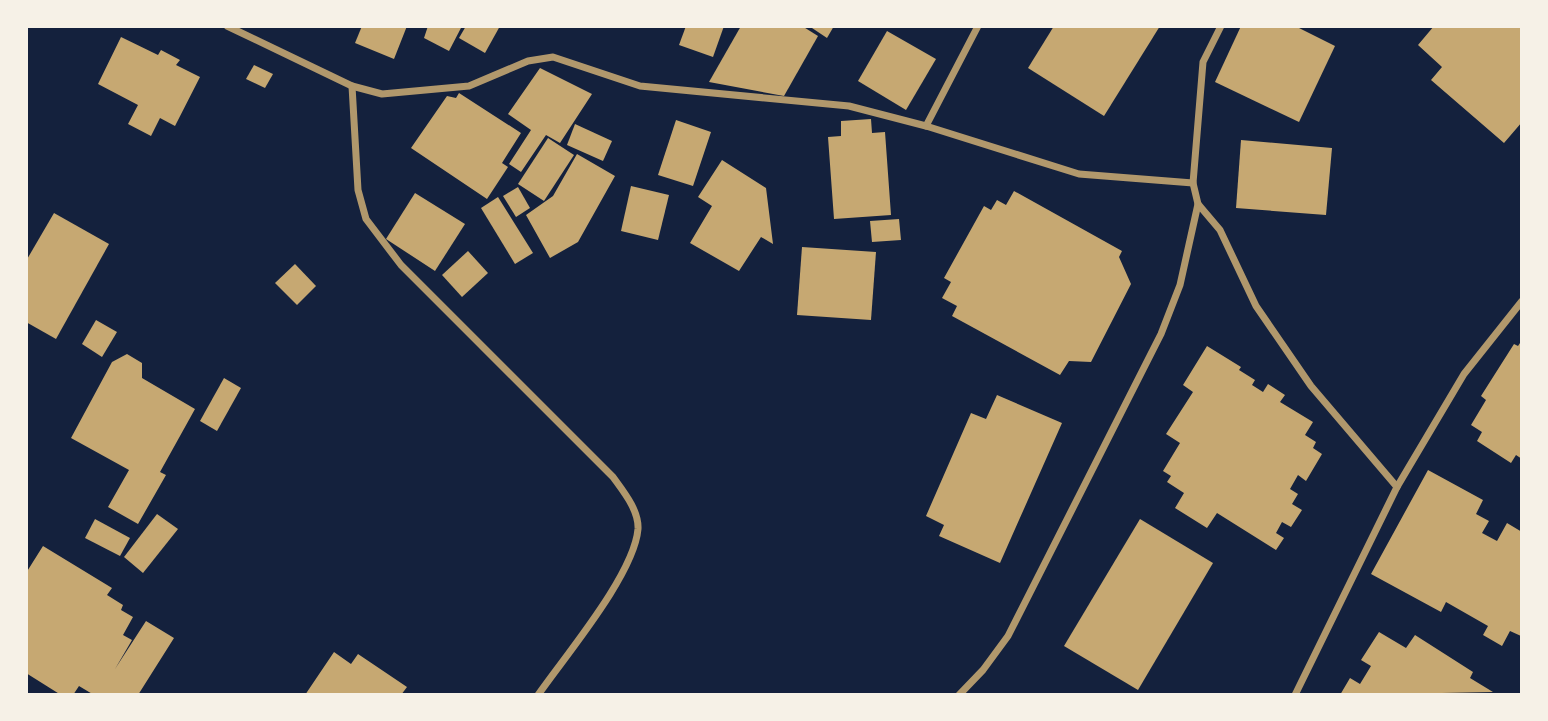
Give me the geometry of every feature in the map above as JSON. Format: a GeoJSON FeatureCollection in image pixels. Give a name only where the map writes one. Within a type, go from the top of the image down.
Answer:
{"type":"FeatureCollection","features":[{"type":"Feature","properties":{"kind":"street"},"geometry":{"type":"LineString","coordinates":[[227,26],[352,86],[382,94],[428,92],[469,86],[528,61],[553,57],[640,86],[849,106],[926,126],[1079,174],[1193,183]]}},
{"type":"Feature","properties":{"kind":"street"},"geometry":{"type":"LineString","coordinates":[[926,126],[978,26]]}},
{"type":"Feature","properties":{"kind":"street"},"geometry":{"type":"LineString","coordinates":[[959,695],[1008,636],[1161,334],[1180,285],[1198,204],[1193,183],[1203,62],[1221,26]]}},
{"type":"Feature","properties":{"kind":"street"},"geometry":{"type":"LineString","coordinates":[[352,86],[358,190],[366,219],[401,265],[613,477],[631,502],[638,527],[633,551],[618,581],[538,695]]}},
{"type":"Feature","properties":{"kind":"street"},"geometry":{"type":"LineString","coordinates":[[1198,204],[1220,229],[1256,306],[1311,386],[1397,487]]}},
{"type":"Feature","properties":{"kind":"street"},"geometry":{"type":"LineString","coordinates":[[1295,695],[1397,487],[1464,374],[1522,301]]}},
{"type":"Feature","properties":{"kind":"building"},"geometry":{"type":"Polygon","coordinates":[[[362,26],[407,26],[394,59],[355,43],[362,26]]]}},
{"type":"Feature","properties":{"kind":"building"},"geometry":{"type":"Polygon","coordinates":[[[428,26],[462,26],[449,51],[424,38],[428,26]]]}},
{"type":"Feature","properties":{"kind":"building"},"geometry":{"type":"Polygon","coordinates":[[[466,26],[500,26],[485,53],[459,38],[466,26]]]}},
{"type":"Feature","properties":{"kind":"building"},"geometry":{"type":"Polygon","coordinates":[[[686,26],[724,26],[713,57],[679,45],[686,26]]]}},
{"type":"Feature","properties":{"kind":"building"},"geometry":{"type":"Polygon","coordinates":[[[741,26],[802,26],[818,36],[784,96],[709,82],[741,26]]]}},
{"type":"Feature","properties":{"kind":"building"},"geometry":{"type":"Polygon","coordinates":[[[809,26],[834,26],[827,38],[809,26]]]}},
{"type":"Feature","properties":{"kind":"building"},"geometry":{"type":"Polygon","coordinates":[[[1054,26],[1160,26],[1104,116],[1028,68],[1054,26]]]}},
{"type":"Feature","properties":{"kind":"building"},"geometry":{"type":"Polygon","coordinates":[[[1241,26],[1295,26],[1335,46],[1299,122],[1215,82],[1241,26]]]}},
{"type":"Feature","properties":{"kind":"building"},"geometry":{"type":"Polygon","coordinates":[[[1434,26],[1522,26],[1522,122],[1504,143],[1431,80],[1442,67],[1418,45],[1434,26]]]}},
{"type":"Feature","properties":{"kind":"building"},"geometry":{"type":"Polygon","coordinates":[[[887,31],[936,59],[906,110],[858,81],[887,31]]]}},
{"type":"Feature","properties":{"kind":"building"},"geometry":{"type":"Polygon","coordinates":[[[121,37],[158,55],[161,50],[180,60],[176,65],[200,77],[175,126],[160,118],[151,136],[128,124],[138,105],[98,84],[121,37]]]}},
{"type":"Feature","properties":{"kind":"building"},"geometry":{"type":"Polygon","coordinates":[[[254,65],[273,74],[265,88],[246,79],[254,65]]]}},
{"type":"Feature","properties":{"kind":"building"},"geometry":{"type":"Polygon","coordinates":[[[540,68],[592,94],[560,143],[546,135],[521,172],[509,164],[531,130],[508,114],[540,68]]]}},
{"type":"Feature","properties":{"kind":"building"},"geometry":{"type":"Polygon","coordinates":[[[459,93],[521,133],[502,163],[508,167],[487,199],[411,148],[447,96],[456,98],[459,93]]]}},
{"type":"Feature","properties":{"kind":"building"},"geometry":{"type":"Polygon","coordinates":[[[871,119],[872,133],[885,132],[891,215],[834,219],[828,137],[841,136],[841,121],[871,119]]]}},
{"type":"Feature","properties":{"kind":"building"},"geometry":{"type":"Polygon","coordinates":[[[676,120],[711,132],[693,186],[658,175],[676,120]]]}},
{"type":"Feature","properties":{"kind":"building"},"geometry":{"type":"Polygon","coordinates":[[[575,124],[612,141],[603,161],[567,145],[575,124]]]}},
{"type":"Feature","properties":{"kind":"building"},"geometry":{"type":"Polygon","coordinates":[[[548,138],[574,155],[544,201],[518,184],[548,138]]]}},
{"type":"Feature","properties":{"kind":"building"},"geometry":{"type":"Polygon","coordinates":[[[1241,140],[1332,148],[1326,215],[1236,208],[1241,140]]]}},
{"type":"Feature","properties":{"kind":"building"},"geometry":{"type":"Polygon","coordinates":[[[577,154],[615,176],[578,242],[550,258],[526,215],[553,196],[577,154]]]}},
{"type":"Feature","properties":{"kind":"building"},"geometry":{"type":"Polygon","coordinates":[[[722,160],[766,188],[773,244],[761,237],[739,271],[690,243],[712,206],[698,197],[722,160]]]}},
{"type":"Feature","properties":{"kind":"building"},"geometry":{"type":"Polygon","coordinates":[[[631,186],[669,195],[658,240],[621,231],[631,186]]]}},
{"type":"Feature","properties":{"kind":"building"},"geometry":{"type":"Polygon","coordinates":[[[518,187],[530,208],[516,217],[503,196],[518,187]]]}},
{"type":"Feature","properties":{"kind":"building"},"geometry":{"type":"Polygon","coordinates":[[[1014,191],[1122,251],[1119,257],[1131,284],[1091,362],[1069,361],[1060,375],[952,316],[957,306],[942,298],[951,282],[944,278],[984,206],[991,210],[997,200],[1006,205],[1014,191]]]}},
{"type":"Feature","properties":{"kind":"building"},"geometry":{"type":"Polygon","coordinates":[[[415,193],[465,224],[435,271],[386,239],[415,193]]]}},
{"type":"Feature","properties":{"kind":"building"},"geometry":{"type":"Polygon","coordinates":[[[498,197],[533,253],[515,264],[481,208],[498,197]]]}},
{"type":"Feature","properties":{"kind":"building"},"geometry":{"type":"Polygon","coordinates":[[[54,213],[109,244],[56,339],[26,322],[26,261],[54,213]]]}},
{"type":"Feature","properties":{"kind":"building"},"geometry":{"type":"Polygon","coordinates":[[[899,219],[901,240],[872,242],[870,221],[899,219]]]}},
{"type":"Feature","properties":{"kind":"building"},"geometry":{"type":"Polygon","coordinates":[[[802,247],[876,252],[871,320],[797,315],[802,247]]]}},
{"type":"Feature","properties":{"kind":"building"},"geometry":{"type":"Polygon","coordinates":[[[468,251],[488,273],[462,297],[442,275],[468,251]]]}},
{"type":"Feature","properties":{"kind":"building"},"geometry":{"type":"Polygon","coordinates":[[[295,264],[316,286],[297,305],[275,283],[295,264]]]}},
{"type":"Feature","properties":{"kind":"building"},"geometry":{"type":"Polygon","coordinates":[[[96,320],[117,332],[102,357],[82,344],[96,320]]]}},
{"type":"Feature","properties":{"kind":"building"},"geometry":{"type":"Polygon","coordinates":[[[1522,340],[1522,459],[1516,455],[1511,463],[1477,441],[1482,432],[1471,425],[1486,400],[1481,396],[1514,344],[1518,346],[1522,340]]]}},
{"type":"Feature","properties":{"kind":"building"},"geometry":{"type":"Polygon","coordinates":[[[1207,346],[1241,367],[1239,370],[1255,380],[1252,385],[1263,392],[1268,384],[1285,395],[1280,402],[1313,422],[1305,435],[1316,442],[1313,448],[1322,454],[1306,481],[1298,475],[1290,489],[1298,494],[1292,504],[1302,510],[1291,527],[1282,522],[1276,533],[1284,538],[1276,550],[1217,513],[1207,528],[1175,508],[1184,493],[1167,482],[1171,476],[1163,471],[1180,443],[1166,434],[1193,392],[1183,385],[1207,346]]]}},
{"type":"Feature","properties":{"kind":"building"},"geometry":{"type":"Polygon","coordinates":[[[127,354],[142,363],[142,378],[195,409],[160,472],[166,475],[138,524],[108,507],[129,470],[71,438],[112,362],[127,354]]]}},
{"type":"Feature","properties":{"kind":"building"},"geometry":{"type":"Polygon","coordinates":[[[224,378],[241,388],[217,431],[200,421],[224,378]]]}},
{"type":"Feature","properties":{"kind":"building"},"geometry":{"type":"Polygon","coordinates":[[[997,395],[1062,423],[1000,563],[939,536],[944,525],[926,516],[971,413],[986,419],[997,395]]]}},
{"type":"Feature","properties":{"kind":"building"},"geometry":{"type":"Polygon","coordinates":[[[1428,470],[1483,500],[1476,514],[1489,521],[1482,533],[1497,541],[1507,523],[1522,532],[1522,634],[1521,636],[1510,631],[1502,646],[1483,635],[1488,626],[1446,602],[1441,612],[1371,574],[1428,470]]]}},
{"type":"Feature","properties":{"kind":"building"},"geometry":{"type":"Polygon","coordinates":[[[157,514],[178,529],[143,573],[124,557],[157,514]]]}},
{"type":"Feature","properties":{"kind":"building"},"geometry":{"type":"Polygon","coordinates":[[[95,519],[130,538],[120,556],[85,538],[95,519]]]}},
{"type":"Feature","properties":{"kind":"building"},"geometry":{"type":"Polygon","coordinates":[[[1140,519],[1213,563],[1138,690],[1064,646],[1140,519]]]}},
{"type":"Feature","properties":{"kind":"building"},"geometry":{"type":"Polygon","coordinates":[[[43,546],[112,588],[107,595],[123,605],[121,610],[133,617],[123,635],[132,640],[115,669],[146,621],[174,638],[138,695],[94,695],[79,686],[73,695],[61,695],[26,673],[26,573],[43,546]]]}},
{"type":"Feature","properties":{"kind":"building"},"geometry":{"type":"Polygon","coordinates":[[[1379,632],[1406,648],[1415,635],[1473,672],[1470,678],[1493,692],[1340,695],[1350,678],[1360,684],[1371,666],[1361,660],[1379,632]]]}},
{"type":"Feature","properties":{"kind":"building"},"geometry":{"type":"Polygon","coordinates":[[[334,652],[351,664],[358,654],[407,687],[401,695],[305,695],[334,652]]]}}]}
